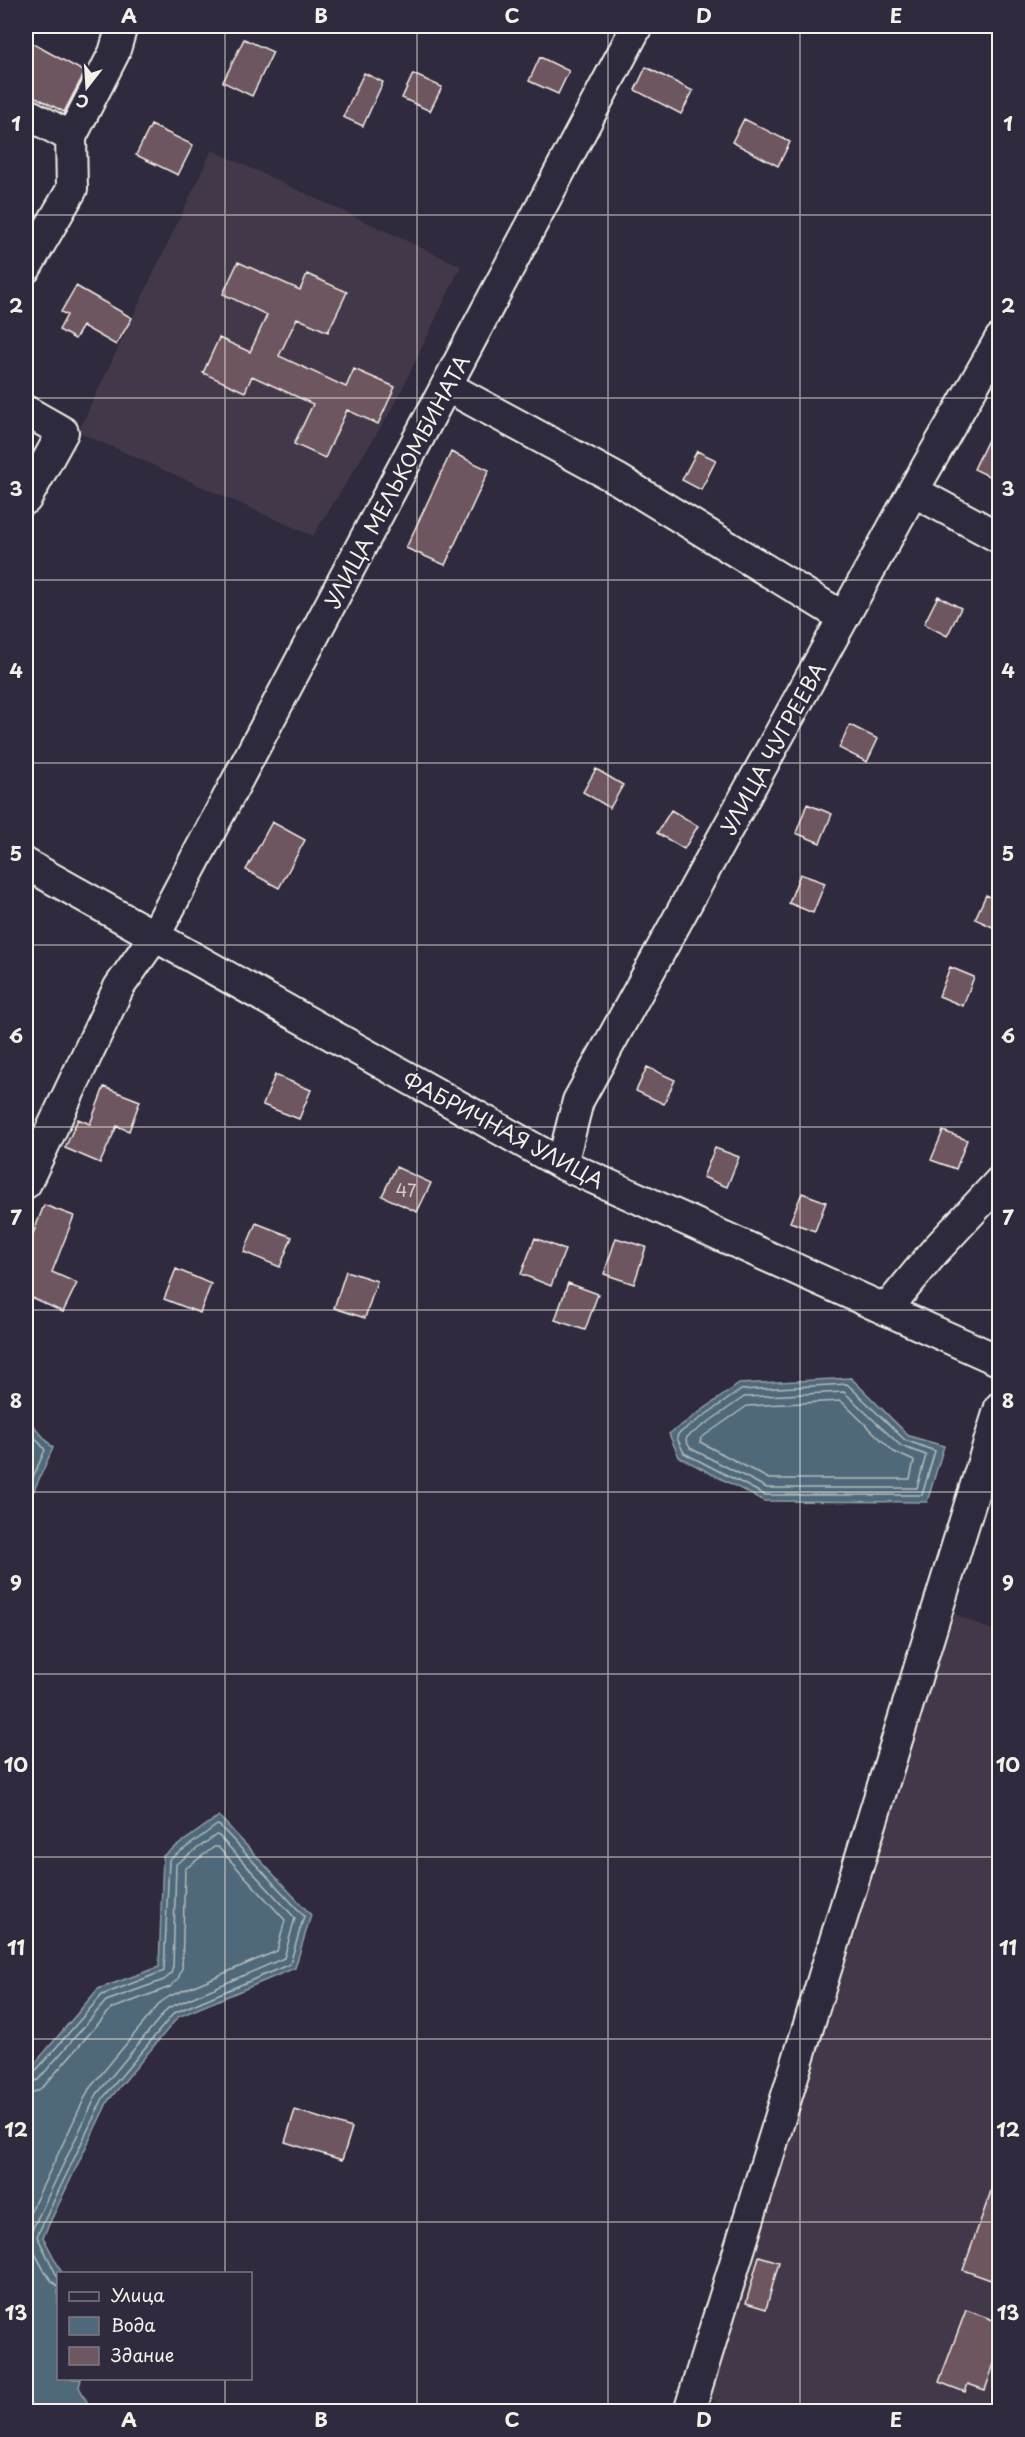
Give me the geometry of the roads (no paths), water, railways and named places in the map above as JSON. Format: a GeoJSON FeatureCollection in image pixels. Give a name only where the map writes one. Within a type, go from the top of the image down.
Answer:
{"type":"FeatureCollection","features":[{"type":"Feature","properties":{"kind":"street"},"geometry":{"type":"LineString","coordinates":[[26,268],[72,189],[71,137],[114,53],[122,26]]}},
{"type":"Feature","properties":{"kind":"street","name":"УЛИЦА МЕЛЬКОМБИНАТА"},"geometry":{"type":"LineString","coordinates":[[26,1183],[118,987],[154,937],[638,26]]}},
{"type":"Feature","properties":{"kind":"street"},"geometry":{"type":"LineString","coordinates":[[26,113],[71,137]]}},
{"type":"Feature","properties":{"kind":"street","name":"УЛИЦА ЧУГРЕЕВА"},"geometry":{"type":"LineString","coordinates":[[562,1164],[578,1101],[843,617],[999,339]]}},
{"type":"Feature","properties":{"kind":"street"},"geometry":{"type":"LineString","coordinates":[[446,386],[619,480],[843,617]]}},
{"type":"Feature","properties":{"kind":"street"},"geometry":{"type":"LineString","coordinates":[[26,411],[63,432],[26,499]]}},
{"type":"Feature","properties":{"kind":"street"},"geometry":{"type":"LineString","coordinates":[[913,491],[999,538]]}},
{"type":"Feature","properties":{"kind":"street","name":"ФАБРИЧНАЯ УЛИЦА"},"geometry":{"type":"LineString","coordinates":[[26,864],[562,1164],[999,1361]]}},
{"type":"Feature","properties":{"kind":"street"},"geometry":{"type":"LineString","coordinates":[[886,1310],[934,1252],[999,1181]]}},
{"type":"Feature","properties":{"kind":"street"},"geometry":{"type":"LineString","coordinates":[[689,2412],[999,1407]]}},
{"type":"Feature","properties":{"kind":"water"},"geometry":{"type":"Polygon","coordinates":[[[851,1378],[909,1436],[944,1446],[927,1502],[764,1501],[679,1457],[669,1434],[739,1384],[851,1378]]]}},
{"type":"Feature","properties":{"kind":"water"},"geometry":{"type":"Polygon","coordinates":[[[26,1417],[53,1448],[26,1508],[26,1417]]]}},
{"type":"Feature","properties":{"kind":"water"},"geometry":{"type":"Polygon","coordinates":[[[219,1816],[311,1915],[295,1968],[178,2017],[108,2101],[43,2237],[61,2272],[57,2272],[57,2380],[81,2380],[79,2387],[92,2411],[26,2411],[26,2074],[98,1989],[159,1967],[163,1856],[219,1816]]]}}]}
